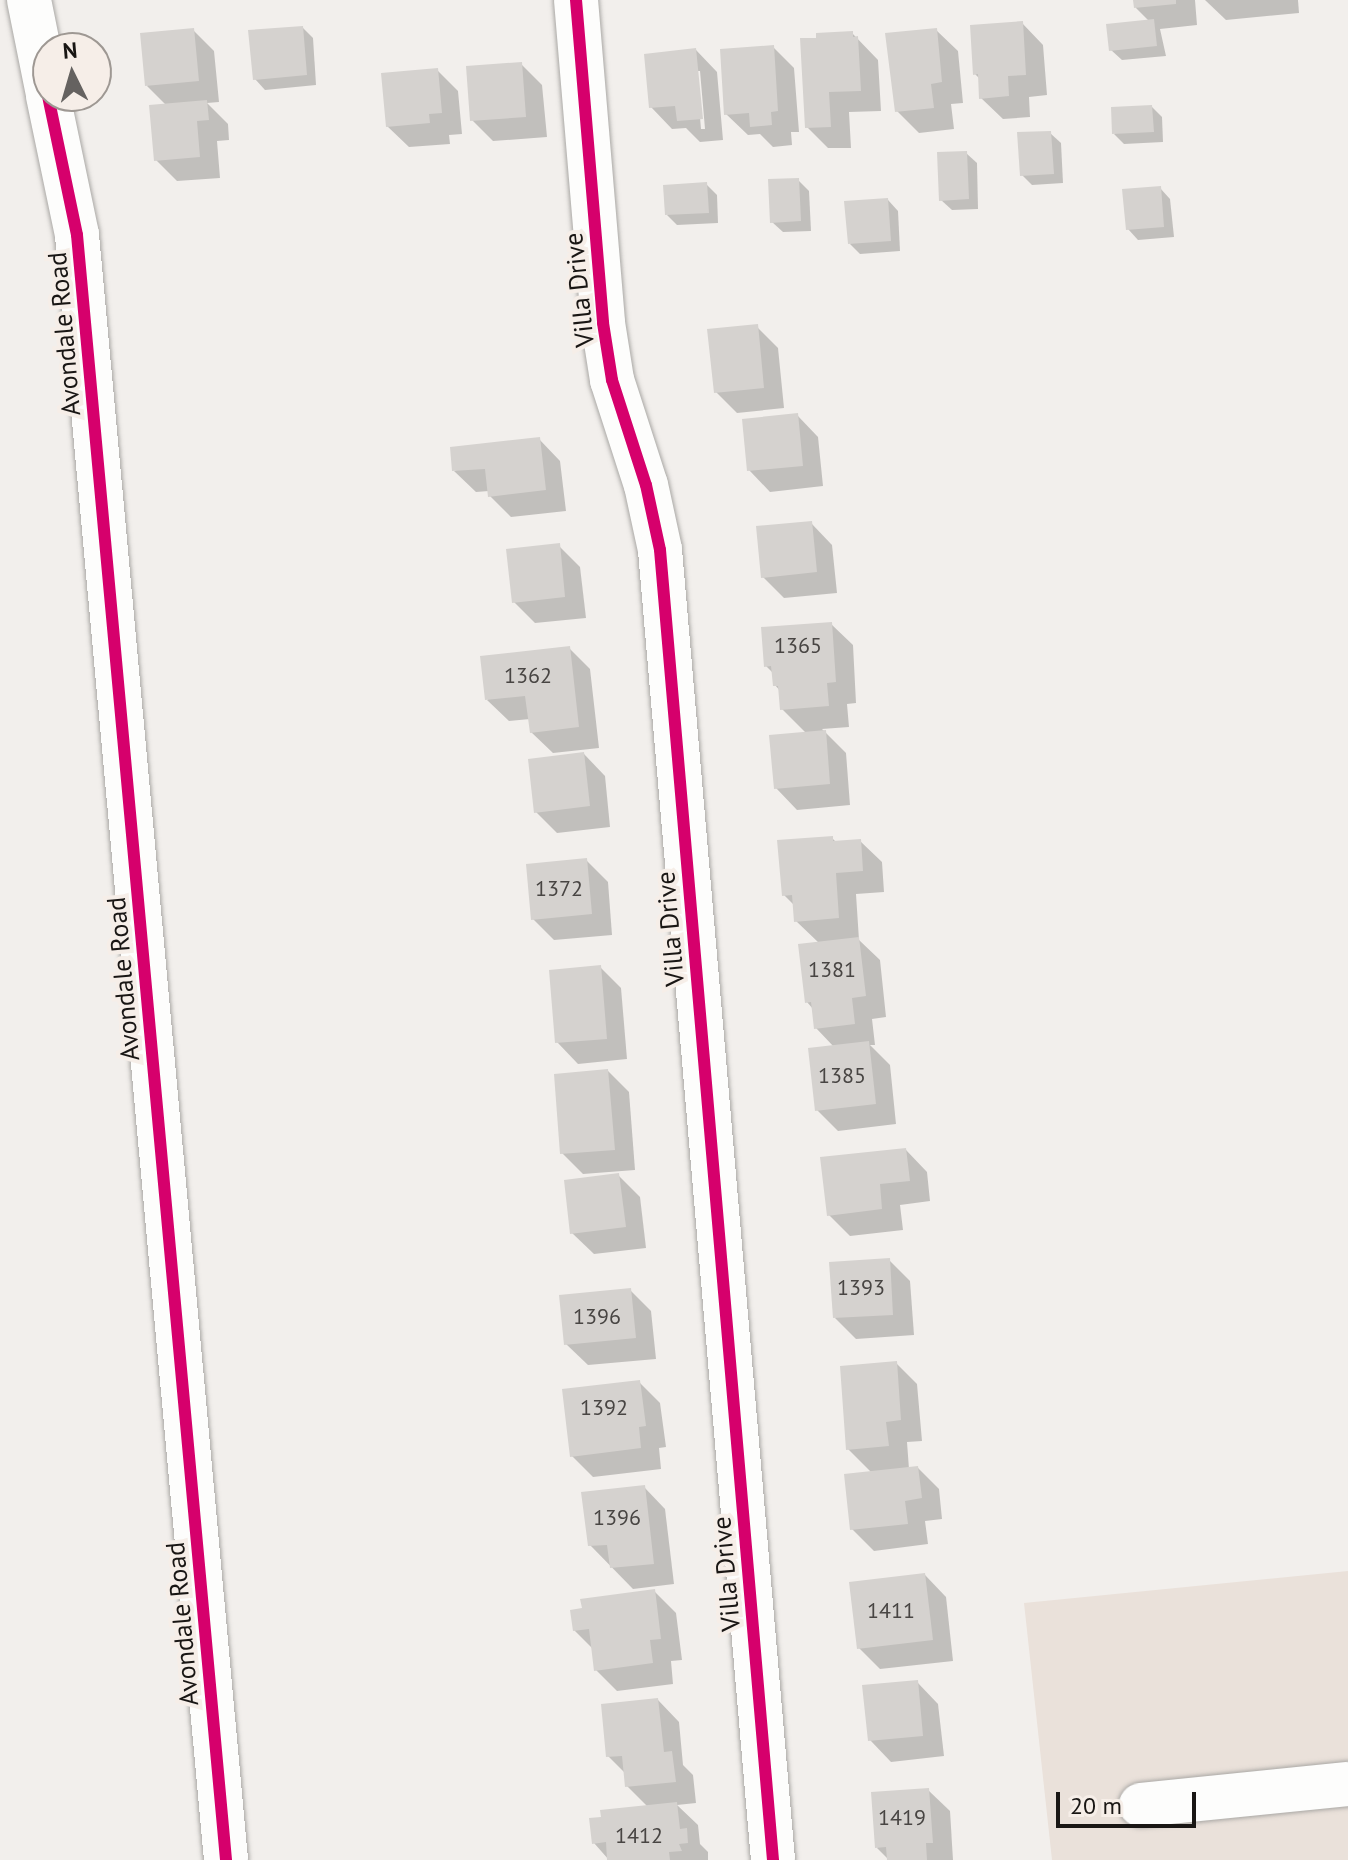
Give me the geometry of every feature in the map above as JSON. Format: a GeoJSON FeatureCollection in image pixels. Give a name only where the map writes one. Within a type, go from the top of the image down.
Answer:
{"type":"FeatureCollection","features":[{"type":"Feature","properties":{"kind":"street","name":"Avondale Road"},"geometry":{"type":"LineString","coordinates":[[29,0],[35,32]]}},
{"type":"Feature","properties":{"kind":"street","name":"Villa Drive"},"geometry":{"type":"LineString","coordinates":[[576,0],[603,323],[612,380],[646,485],[660,550],[773,1860]]}},
{"type":"Feature","properties":{"kind":"street","name":"Avondale Road"},"geometry":{"type":"LineString","coordinates":[[52,112],[77,235],[226,1860]]}},
{"type":"Feature","properties":{"kind":"street"},"geometry":{"type":"LineString","coordinates":[[1141,1805],[1348,1784]]}},
{"type":"Feature","properties":{"kind":"shaded area"},"geometry":{"type":"Polygon","coordinates":[[[1348,1571],[1348,1860],[1052,1860],[1024,1603],[1348,1571]]]}},
{"type":"Feature","properties":{"kind":"building"},"geometry":{"type":"Polygon","coordinates":[[[1133,0],[1176,0],[1176,4],[1134,8],[1133,0]]]}},
{"type":"Feature","properties":{"kind":"building"},"geometry":{"type":"Polygon","coordinates":[[[1154,19],[1157,46],[1109,51],[1106,24],[1154,19]]]}},
{"type":"Feature","properties":{"kind":"building"},"geometry":{"type":"Polygon","coordinates":[[[1023,21],[1026,75],[1008,76],[1009,96],[979,99],[978,74],[973,75],[970,25],[1023,21]]]}},
{"type":"Feature","properties":{"kind":"building"},"geometry":{"type":"Polygon","coordinates":[[[303,26],[307,75],[253,80],[248,30],[303,26]]]}},
{"type":"Feature","properties":{"kind":"building"},"geometry":{"type":"Polygon","coordinates":[[[194,28],[199,81],[145,86],[140,33],[194,28]]]}},
{"type":"Feature","properties":{"kind":"building"},"geometry":{"type":"Polygon","coordinates":[[[937,28],[942,82],[931,84],[934,108],[895,112],[885,33],[937,28]]]}},
{"type":"Feature","properties":{"kind":"building"},"geometry":{"type":"Polygon","coordinates":[[[853,31],[853,37],[858,36],[861,91],[829,92],[831,127],[805,128],[800,38],[816,38],[816,33],[853,31]]]}},
{"type":"Feature","properties":{"kind":"building"},"geometry":{"type":"Polygon","coordinates":[[[774,45],[778,111],[771,112],[772,125],[750,127],[749,113],[724,115],[720,49],[774,45]]]}},
{"type":"Feature","properties":{"kind":"building"},"geometry":{"type":"Polygon","coordinates":[[[696,48],[703,119],[677,121],[675,106],[649,108],[644,54],[696,48]]]}},
{"type":"Feature","properties":{"kind":"building"},"geometry":{"type":"Polygon","coordinates":[[[522,62],[526,117],[470,121],[466,66],[522,62]]]}},
{"type":"Feature","properties":{"kind":"building"},"geometry":{"type":"Polygon","coordinates":[[[438,68],[442,113],[429,114],[430,123],[386,127],[381,73],[438,68]]]}},
{"type":"Feature","properties":{"kind":"building"},"geometry":{"type":"Polygon","coordinates":[[[207,100],[209,120],[197,121],[200,157],[154,161],[149,105],[207,100]]]}},
{"type":"Feature","properties":{"kind":"building"},"geometry":{"type":"Polygon","coordinates":[[[1152,105],[1154,132],[1112,134],[1111,107],[1152,105]]]}},
{"type":"Feature","properties":{"kind":"building"},"geometry":{"type":"Polygon","coordinates":[[[1051,131],[1054,174],[1020,176],[1017,132],[1051,131]]]}},
{"type":"Feature","properties":{"kind":"building"},"geometry":{"type":"Polygon","coordinates":[[[967,151],[969,199],[939,201],[937,152],[967,151]]]}},
{"type":"Feature","properties":{"kind":"building"},"geometry":{"type":"Polygon","coordinates":[[[799,178],[801,221],[770,223],[768,179],[799,178]]]}},
{"type":"Feature","properties":{"kind":"building"},"geometry":{"type":"Polygon","coordinates":[[[707,182],[709,213],[665,215],[663,185],[707,182]]]}},
{"type":"Feature","properties":{"kind":"building"},"geometry":{"type":"Polygon","coordinates":[[[1161,186],[1164,227],[1126,230],[1122,189],[1161,186]]]}},
{"type":"Feature","properties":{"kind":"building"},"geometry":{"type":"Polygon","coordinates":[[[888,198],[891,241],[848,244],[844,201],[888,198]]]}},
{"type":"Feature","properties":{"kind":"building"},"geometry":{"type":"Polygon","coordinates":[[[758,324],[764,388],[714,393],[707,329],[758,324]]]}},
{"type":"Feature","properties":{"kind":"building"},"geometry":{"type":"Polygon","coordinates":[[[798,413],[803,466],[747,471],[742,419],[798,413]]]}},
{"type":"Feature","properties":{"kind":"building"},"geometry":{"type":"Polygon","coordinates":[[[540,437],[546,490],[488,497],[485,469],[452,471],[450,447],[540,437]]]}},
{"type":"Feature","properties":{"kind":"building"},"geometry":{"type":"Polygon","coordinates":[[[812,521],[817,572],[761,578],[756,526],[812,521]]]}},
{"type":"Feature","properties":{"kind":"building"},"geometry":{"type":"Polygon","coordinates":[[[560,543],[565,597],[512,603],[506,549],[560,543]]]}},
{"type":"Feature","properties":{"kind":"building"},"geometry":{"type":"Polygon","coordinates":[[[832,622],[836,682],[827,683],[829,706],[780,710],[778,686],[773,686],[771,666],[764,667],[761,627],[832,622]]]}},
{"type":"Feature","properties":{"kind":"building"},"geometry":{"type":"Polygon","coordinates":[[[570,646],[579,727],[530,733],[525,696],[485,700],[480,656],[570,646]]]}},
{"type":"Feature","properties":{"kind":"building"},"geometry":{"type":"Polygon","coordinates":[[[826,730],[830,784],[774,789],[769,735],[826,730]]]}},
{"type":"Feature","properties":{"kind":"building"},"geometry":{"type":"Polygon","coordinates":[[[584,752],[590,806],[534,813],[528,759],[584,752]]]}},
{"type":"Feature","properties":{"kind":"building"},"geometry":{"type":"Polygon","coordinates":[[[833,836],[833,841],[861,839],[863,871],[836,873],[839,918],[794,922],[792,895],[782,896],[777,840],[833,836]]]}},
{"type":"Feature","properties":{"kind":"building"},"geometry":{"type":"Polygon","coordinates":[[[587,858],[592,914],[531,920],[526,864],[587,858]]]}},
{"type":"Feature","properties":{"kind":"building"},"geometry":{"type":"Polygon","coordinates":[[[859,937],[866,996],[852,998],[855,1024],[814,1029],[811,1002],[805,1003],[798,944],[859,937]]]}},
{"type":"Feature","properties":{"kind":"building"},"geometry":{"type":"Polygon","coordinates":[[[601,965],[607,1039],[555,1043],[549,970],[601,965]]]}},
{"type":"Feature","properties":{"kind":"building"},"geometry":{"type":"Polygon","coordinates":[[[869,1041],[876,1104],[815,1111],[808,1048],[869,1041]]]}},
{"type":"Feature","properties":{"kind":"building"},"geometry":{"type":"Polygon","coordinates":[[[608,1069],[615,1150],[560,1154],[554,1074],[608,1069]]]}},
{"type":"Feature","properties":{"kind":"building"},"geometry":{"type":"Polygon","coordinates":[[[906,1148],[910,1181],[880,1184],[882,1209],[827,1216],[820,1157],[906,1148]]]}},
{"type":"Feature","properties":{"kind":"building"},"geometry":{"type":"Polygon","coordinates":[[[619,1173],[626,1227],[570,1234],[564,1180],[619,1173]]]}},
{"type":"Feature","properties":{"kind":"building"},"geometry":{"type":"Polygon","coordinates":[[[890,1258],[893,1315],[833,1318],[829,1262],[890,1258]]]}},
{"type":"Feature","properties":{"kind":"building"},"geometry":{"type":"Polygon","coordinates":[[[631,1288],[636,1338],[564,1345],[559,1295],[631,1288]]]}},
{"type":"Feature","properties":{"kind":"building"},"geometry":{"type":"Polygon","coordinates":[[[897,1361],[901,1420],[886,1422],[889,1446],[846,1450],[840,1366],[897,1361]]]}},
{"type":"Feature","properties":{"kind":"building"},"geometry":{"type":"Polygon","coordinates":[[[640,1380],[646,1426],[639,1427],[641,1448],[570,1457],[562,1389],[640,1380]]]}},
{"type":"Feature","properties":{"kind":"building"},"geometry":{"type":"Polygon","coordinates":[[[918,1466],[922,1498],[905,1501],[908,1524],[850,1530],[844,1474],[918,1466]]]}},
{"type":"Feature","properties":{"kind":"building"},"geometry":{"type":"Polygon","coordinates":[[[645,1485],[654,1564],[610,1568],[607,1545],[588,1546],[581,1492],[645,1485]]]}},
{"type":"Feature","properties":{"kind":"building"},"geometry":{"type":"Polygon","coordinates":[[[925,1573],[933,1640],[857,1649],[849,1582],[925,1573]]]}},
{"type":"Feature","properties":{"kind":"building"},"geometry":{"type":"Polygon","coordinates":[[[655,1589],[661,1639],[650,1640],[653,1663],[594,1671],[589,1629],[573,1631],[570,1610],[582,1608],[580,1599],[655,1589]]]}},
{"type":"Feature","properties":{"kind":"building"},"geometry":{"type":"Polygon","coordinates":[[[918,1680],[923,1736],[868,1741],[862,1685],[918,1680]]]}},
{"type":"Feature","properties":{"kind":"building"},"geometry":{"type":"Polygon","coordinates":[[[658,1698],[664,1752],[672,1751],[676,1782],[625,1787],[622,1756],[606,1757],[601,1704],[658,1698]]]}},
{"type":"Feature","properties":{"kind":"building"},"geometry":{"type":"Polygon","coordinates":[[[929,1788],[933,1843],[926,1843],[927,1860],[887,1860],[886,1847],[875,1848],[871,1792],[929,1788]]]}},
{"type":"Feature","properties":{"kind":"building"},"geometry":{"type":"Polygon","coordinates":[[[677,1802],[680,1829],[687,1828],[688,1843],[679,1844],[682,1851],[669,1852],[670,1860],[607,1860],[606,1842],[592,1844],[589,1818],[601,1817],[600,1810],[677,1802]]]}},
{"type":"Feature","properties":{"kind":"cycle path"},"geometry":{"type":"LineString","coordinates":[[576,0],[603,323],[612,380],[646,485],[660,550],[773,1860]]}},
{"type":"Feature","properties":{"kind":"cycle path"},"geometry":{"type":"LineString","coordinates":[[51,112],[77,235],[226,1860]]}}]}
